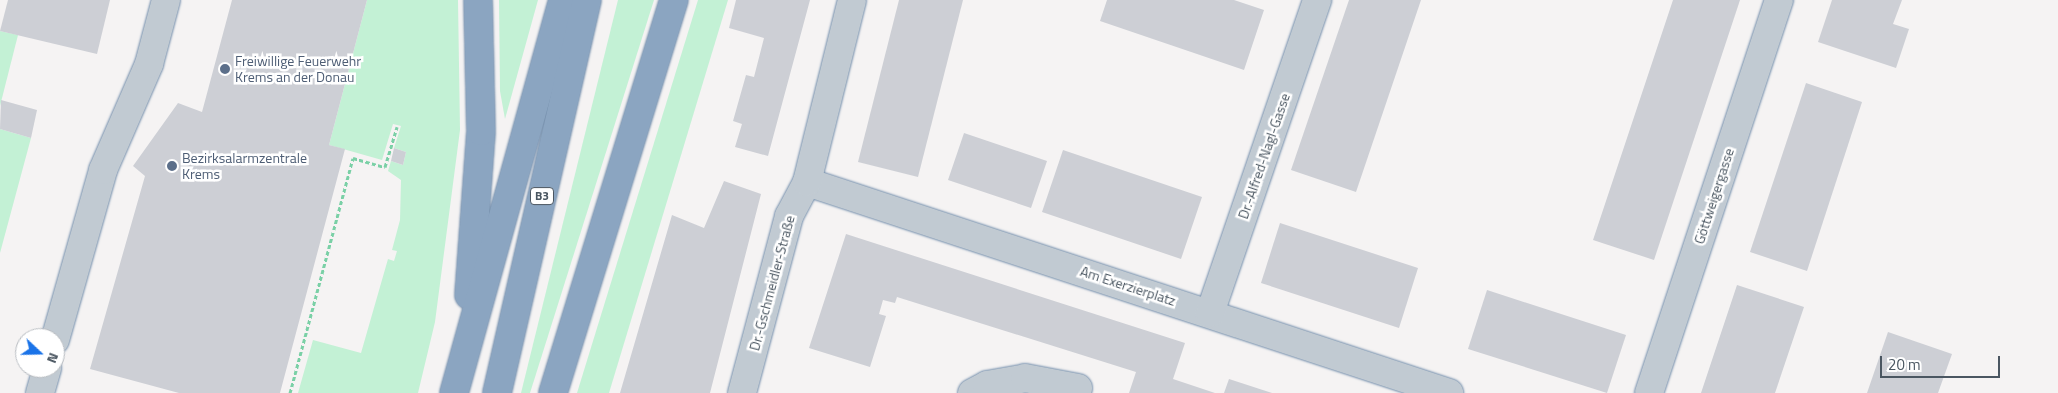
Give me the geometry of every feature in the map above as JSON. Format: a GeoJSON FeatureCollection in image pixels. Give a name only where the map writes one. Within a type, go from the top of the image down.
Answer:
{"type":"FeatureCollection","features":[{"type":"Feature","properties":{"kind":"highway"},"geometry":{"type":"LineString","coordinates":[[464,356],[481,131],[478,0]]}},
{"type":"Feature","properties":{"kind":"highway","name":"B3"},"geometry":{"type":"LineString","coordinates":[[454,393],[563,0]]}},
{"type":"Feature","properties":{"kind":"highway","name":"B3"},"geometry":{"type":"LineString","coordinates":[[497,393],[587,0]]}},
{"type":"Feature","properties":{"kind":"highway"},"geometry":{"type":"LineString","coordinates":[[553,393],[674,0]]}},
{"type":"Feature","properties":{"kind":"street"},"geometry":{"type":"LineString","coordinates":[[58,328],[103,170],[150,64],[166,0]]}},
{"type":"Feature","properties":{"kind":"street","name":"Dr.-Gschmeidler-Straße"},"geometry":{"type":"LineString","coordinates":[[742,393],[789,216],[807,182],[852,0]]}},
{"type":"Feature","properties":{"kind":"street","name":"Dr.-Alfred-Nagl-Gasse"},"geometry":{"type":"LineString","coordinates":[[1210,313],[1317,0]]}},
{"type":"Feature","properties":{"kind":"street","name":"Göttweigergasse"},"geometry":{"type":"LineString","coordinates":[[1649,393],[1779,0]]}},
{"type":"Feature","properties":{"kind":"street","name":"Am Exerzierplatz"},"geometry":{"type":"LineString","coordinates":[[807,182],[1449,393]]}},
{"type":"Feature","properties":{"kind":"street"},"geometry":{"type":"LineString","coordinates":[[40,393],[44,378]]}},
{"type":"Feature","properties":{"kind":"street"},"geometry":{"type":"LineString","coordinates":[[972,393],[987,385],[1025,378],[1078,388]]}},
{"type":"Feature","properties":{"kind":"path"},"geometry":{"type":"LineString","coordinates":[[290,393],[353,158],[385,167],[397,127]]}},
{"type":"Feature","properties":{"kind":"green space"},"geometry":{"type":"Polygon","coordinates":[[[367,0],[458,0],[460,130],[435,322],[418,393],[298,393],[313,340],[361,353],[388,259],[394,261],[397,251],[392,250],[400,220],[401,180],[388,171],[391,161],[403,165],[406,152],[394,148],[401,126],[393,124],[382,160],[329,145],[367,0]]]}},
{"type":"Feature","properties":{"kind":"green space"},"geometry":{"type":"Polygon","coordinates":[[[499,0],[538,0],[505,119],[500,91],[499,0]]]}},
{"type":"Feature","properties":{"kind":"green space"},"geometry":{"type":"Polygon","coordinates":[[[618,0],[654,0],[530,393],[521,393],[618,0]]]}},
{"type":"Feature","properties":{"kind":"green space"},"geometry":{"type":"Polygon","coordinates":[[[698,0],[728,0],[609,393],[577,393],[698,0]]]}},
{"type":"Feature","properties":{"kind":"green space"},"geometry":{"type":"Polygon","coordinates":[[[0,31],[18,35],[0,106],[0,31]]]}},
{"type":"Feature","properties":{"kind":"green space"},"geometry":{"type":"Polygon","coordinates":[[[0,129],[31,138],[0,253],[0,129]]]}},
{"type":"Feature","properties":{"kind":"building"},"geometry":{"type":"Polygon","coordinates":[[[8,0],[110,0],[97,54],[0,31],[8,0]]]}},
{"type":"Feature","properties":{"kind":"building"},"geometry":{"type":"Polygon","coordinates":[[[232,0],[367,0],[329,145],[345,149],[280,393],[179,393],[90,369],[145,176],[133,166],[178,103],[202,112],[232,0]]]}},
{"type":"Feature","properties":{"kind":"building"},"geometry":{"type":"Polygon","coordinates":[[[736,0],[810,0],[768,156],[735,147],[742,124],[733,121],[746,75],[754,77],[764,38],[729,28],[736,0]]]}},
{"type":"Feature","properties":{"kind":"building"},"geometry":{"type":"Polygon","coordinates":[[[899,0],[963,0],[918,177],[858,162],[899,0]]]}},
{"type":"Feature","properties":{"kind":"building"},"geometry":{"type":"Polygon","coordinates":[[[1107,0],[1234,0],[1264,10],[1244,70],[1100,21],[1107,0]]]}},
{"type":"Feature","properties":{"kind":"building"},"geometry":{"type":"Polygon","coordinates":[[[1349,0],[1421,0],[1356,192],[1291,170],[1349,0]]]}},
{"type":"Feature","properties":{"kind":"building"},"geometry":{"type":"Polygon","coordinates":[[[1673,0],[1740,0],[1654,260],[1593,240],[1673,0]]]}},
{"type":"Feature","properties":{"kind":"building"},"geometry":{"type":"Polygon","coordinates":[[[1832,0],[1902,0],[1893,24],[1909,29],[1896,68],[1818,42],[1832,0]]]}},
{"type":"Feature","properties":{"kind":"building"},"geometry":{"type":"Polygon","coordinates":[[[1806,83],[1862,102],[1807,271],[1750,252],[1806,83]]]}},
{"type":"Feature","properties":{"kind":"building"},"geometry":{"type":"Polygon","coordinates":[[[1,100],[37,110],[31,138],[0,129],[1,100]]]}},
{"type":"Feature","properties":{"kind":"building"},"geometry":{"type":"Polygon","coordinates":[[[964,133],[1047,161],[1031,208],[948,180],[964,133]]]}},
{"type":"Feature","properties":{"kind":"building"},"geometry":{"type":"Polygon","coordinates":[[[394,148],[406,152],[403,165],[391,161],[394,148]]]}},
{"type":"Feature","properties":{"kind":"building"},"geometry":{"type":"Polygon","coordinates":[[[1063,150],[1202,197],[1181,259],[1042,212],[1063,150]]]}},
{"type":"Feature","properties":{"kind":"building"},"geometry":{"type":"Polygon","coordinates":[[[724,181],[761,194],[710,393],[620,393],[672,215],[704,228],[724,181]]]}},
{"type":"Feature","properties":{"kind":"building"},"geometry":{"type":"Polygon","coordinates":[[[1280,223],[1418,268],[1399,328],[1261,283],[1280,223]]]}},
{"type":"Feature","properties":{"kind":"building"},"geometry":{"type":"Polygon","coordinates":[[[846,234],[1185,343],[1173,379],[1215,393],[1129,393],[1136,372],[897,297],[895,303],[883,300],[879,314],[886,316],[870,367],[809,348],[846,234]]]}},
{"type":"Feature","properties":{"kind":"building"},"geometry":{"type":"Polygon","coordinates":[[[1737,285],[1804,307],[1775,393],[1701,393],[1737,285]]]}},
{"type":"Feature","properties":{"kind":"building"},"geometry":{"type":"Polygon","coordinates":[[[1487,290],[1626,335],[1607,393],[1468,349],[1487,290]]]}},
{"type":"Feature","properties":{"kind":"building"},"geometry":{"type":"Polygon","coordinates":[[[1888,332],[1952,354],[1938,393],[1867,393],[1888,332]]]}},
{"type":"Feature","properties":{"kind":"building"},"geometry":{"type":"Polygon","coordinates":[[[1229,379],[1272,393],[1224,393],[1229,379]]]}},
{"type":"Feature","properties":{"kind":"place","name":"Freiwillige Feuerwehr Krems an der Donau"},"geometry":{"type":"Point","coordinates":[225,69]}},
{"type":"Feature","properties":{"kind":"place","name":"Bezirksalarmzentrale Krems"},"geometry":{"type":"Point","coordinates":[172,166]}}]}
